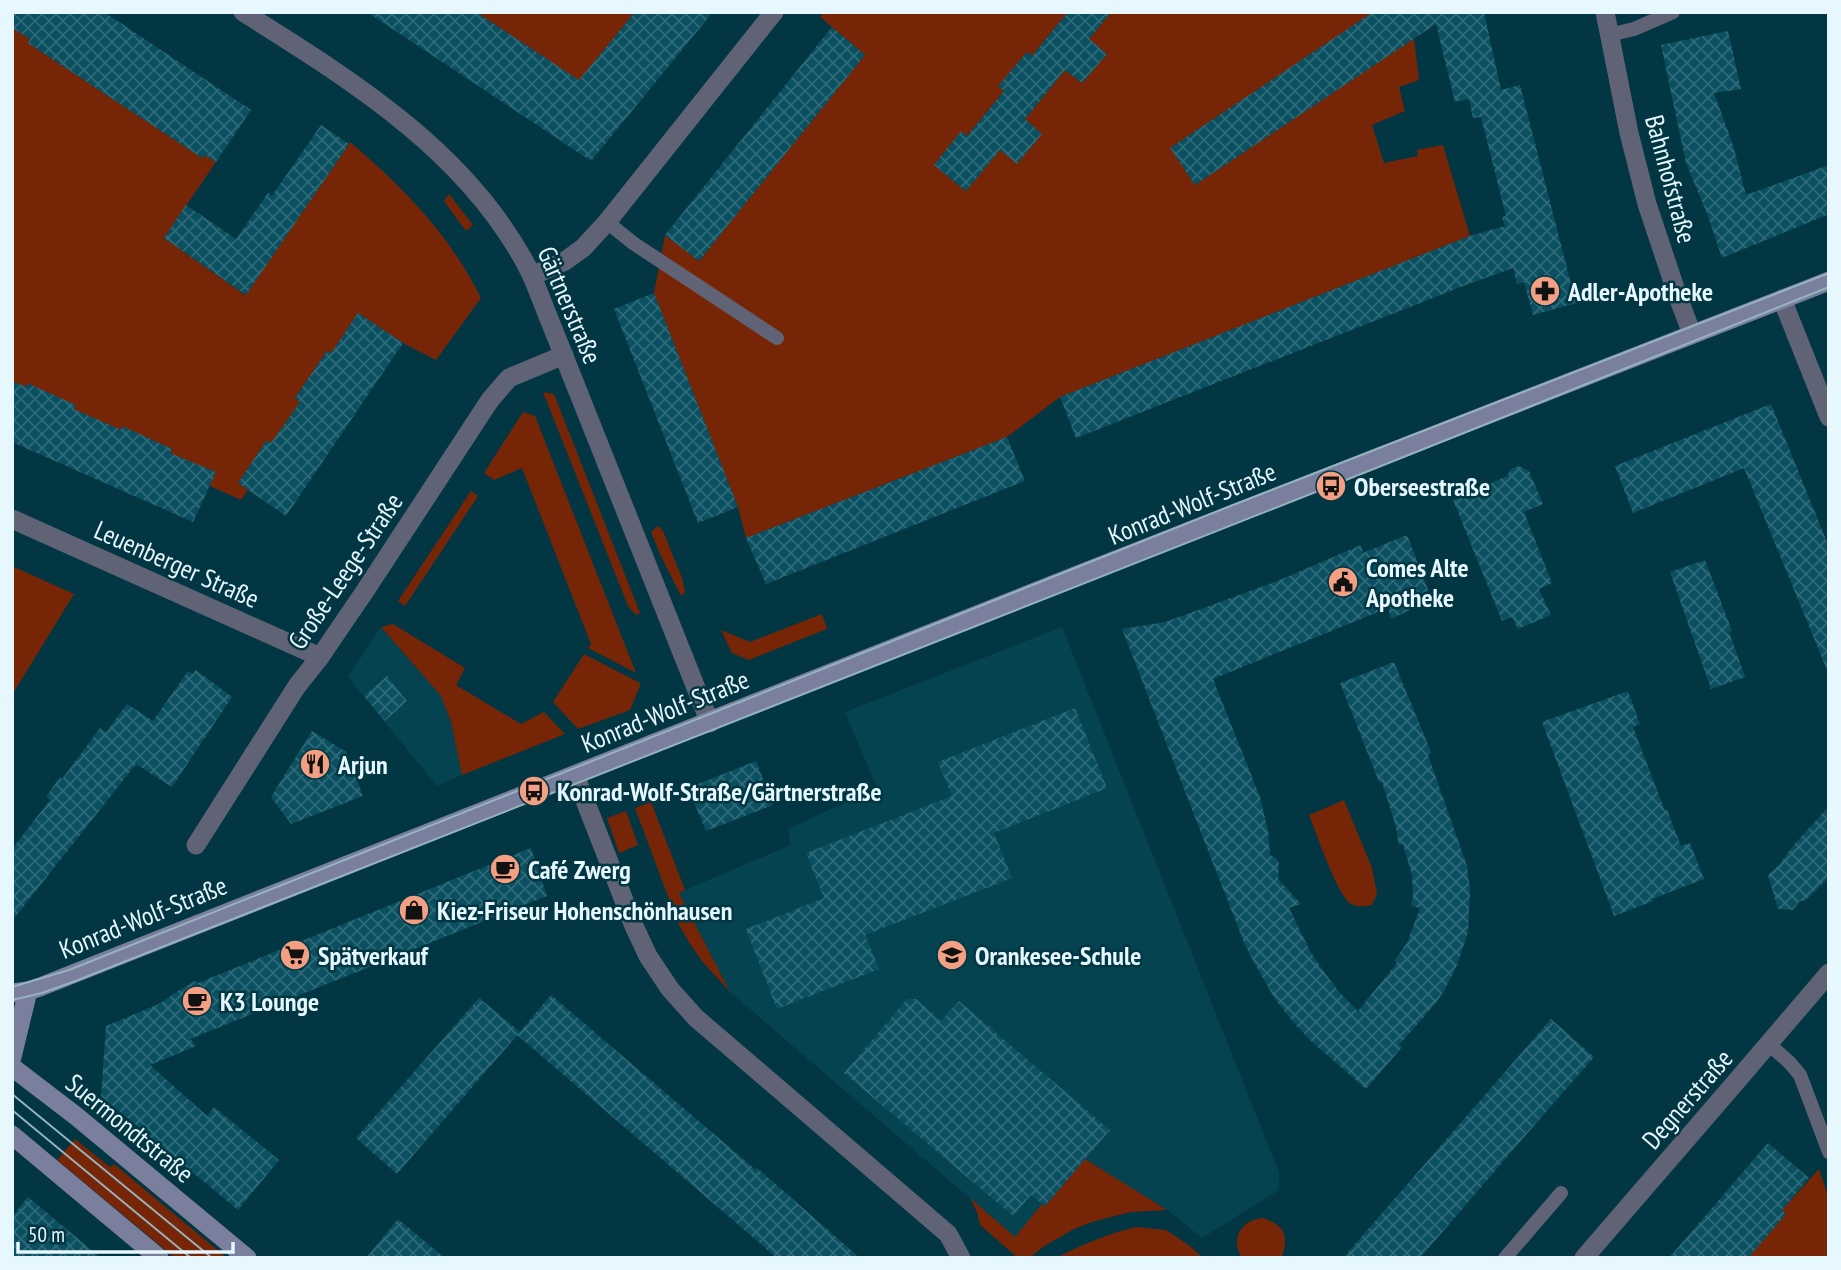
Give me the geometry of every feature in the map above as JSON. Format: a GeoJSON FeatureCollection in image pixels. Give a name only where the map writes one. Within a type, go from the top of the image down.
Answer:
{"type":"FeatureCollection","features":[{"type":"Feature","properties":{"kind":"main road","name":"Konrad-Wolf-Straße"},"geometry":{"type":"LineString","coordinates":[[12,1057],[20,992],[1829,281]]}},
{"type":"Feature","properties":{"kind":"main road","name":"Suermondtstraße"},"geometry":{"type":"LineString","coordinates":[[12,1068],[76,1116],[247,1258]]}},
{"type":"Feature","properties":{"kind":"main road"},"geometry":{"type":"LineString","coordinates":[[12,1135],[159,1258]]}},
{"type":"Feature","properties":{"kind":"street","name":"Gärtnerstraße"},"geometry":{"type":"LineString","coordinates":[[243,12],[338,72],[410,126],[466,180],[523,258],[710,723]]}},
{"type":"Feature","properties":{"kind":"street"},"geometry":{"type":"LineString","coordinates":[[532,276],[565,261],[583,248],[607,222],[774,12]]}},
{"type":"Feature","properties":{"kind":"street","name":"Bahnhofstraße"},"geometry":{"type":"LineString","coordinates":[[1605,12],[1629,132],[1647,204],[1692,334]]}},
{"type":"Feature","properties":{"kind":"street"},"geometry":{"type":"LineString","coordinates":[[1782,299],[1829,417]]}},
{"type":"Feature","properties":{"kind":"street","name":"Große-Leege-Straße"},"geometry":{"type":"LineString","coordinates":[[196,845],[297,685],[320,657],[490,400],[509,378],[564,355]]}},
{"type":"Feature","properties":{"kind":"street","name":"Leuenberger Straße"},"geometry":{"type":"LineString","coordinates":[[12,519],[320,657]]}},
{"type":"Feature","properties":{"kind":"street","name":"Konrad-Wolf-Straße"},"geometry":{"type":"LineString","coordinates":[[575,775],[634,926],[648,956],[670,989],[696,1018],[948,1234],[961,1258]]}},
{"type":"Feature","properties":{"kind":"street","name":"Degnerstraße"},"geometry":{"type":"LineString","coordinates":[[1584,1258],[1829,973]]}},
{"type":"Feature","properties":{"kind":"lane"},"geometry":{"type":"LineString","coordinates":[[1609,35],[1634,29],[1673,12]]}},
{"type":"Feature","properties":{"kind":"lane"},"geometry":{"type":"LineString","coordinates":[[607,222],[633,243],[777,338]]}},
{"type":"Feature","properties":{"kind":"lane"},"geometry":{"type":"LineString","coordinates":[[1769,1044],[1800,1075],[1829,1153]]}},
{"type":"Feature","properties":{"kind":"lane"},"geometry":{"type":"LineString","coordinates":[[1506,1258],[1561,1193]]}},
{"type":"Feature","properties":{"kind":"shaded area"},"geometry":{"type":"Polygon","coordinates":[[[476,12],[635,12],[574,87],[562,69],[476,12]]]}},
{"type":"Feature","properties":{"kind":"shaded area"},"geometry":{"type":"Polygon","coordinates":[[[825,12],[1068,12],[1032,56],[1027,52],[999,86],[1004,91],[967,136],[934,165],[966,191],[1065,70],[1082,83],[1107,54],[1089,39],[1111,12],[1374,12],[1195,185],[1414,38],[1419,80],[1399,87],[1405,111],[1372,125],[1384,163],[1418,156],[1417,150],[1443,145],[1470,236],[1060,397],[1007,437],[746,538],[738,507],[654,293],[665,235],[699,261],[865,55],[820,17],[825,12]]]}},
{"type":"Feature","properties":{"kind":"shaded area"},"geometry":{"type":"Polygon","coordinates":[[[12,28],[30,39],[28,43],[202,158],[205,155],[216,162],[164,238],[245,295],[350,142],[424,213],[455,253],[481,298],[436,360],[403,343],[358,313],[332,354],[327,351],[295,398],[300,402],[272,443],[266,441],[238,483],[248,490],[241,500],[210,486],[170,454],[172,449],[123,427],[121,430],[73,410],[27,384],[26,387],[12,381],[12,28]]]}},
{"type":"Feature","properties":{"kind":"shaded area"},"geometry":{"type":"Polygon","coordinates":[[[449,194],[473,225],[466,231],[444,201],[449,194]]]}},
{"type":"Feature","properties":{"kind":"shaded area"},"geometry":{"type":"Polygon","coordinates":[[[543,392],[554,394],[640,613],[636,615],[628,606],[543,392]]]}},
{"type":"Feature","properties":{"kind":"shaded area"},"geometry":{"type":"Polygon","coordinates":[[[523,412],[535,416],[636,673],[588,648],[591,644],[522,468],[494,480],[484,473],[523,412]]]}},
{"type":"Feature","properties":{"kind":"shaded area"},"geometry":{"type":"Polygon","coordinates":[[[471,491],[478,496],[405,606],[398,601],[471,491]]]}},
{"type":"Feature","properties":{"kind":"shaded area"},"geometry":{"type":"Polygon","coordinates":[[[658,526],[663,531],[682,578],[685,592],[681,596],[651,532],[658,526]]]}},
{"type":"Feature","properties":{"kind":"shaded area"},"geometry":{"type":"Polygon","coordinates":[[[12,566],[74,594],[12,695],[12,566]]]}},
{"type":"Feature","properties":{"kind":"shaded area"},"geometry":{"type":"Polygon","coordinates":[[[822,614],[827,629],[749,660],[732,653],[721,630],[750,642],[822,614]]]}},
{"type":"Feature","properties":{"kind":"shaded area"},"geometry":{"type":"Polygon","coordinates":[[[393,624],[465,668],[456,685],[521,724],[544,712],[565,734],[462,775],[451,722],[441,696],[381,627],[393,624]]]}},
{"type":"Feature","properties":{"kind":"shaded area"},"geometry":{"type":"Polygon","coordinates":[[[381,627],[441,696],[451,722],[462,775],[437,786],[348,677],[381,627]]]}},
{"type":"Feature","properties":{"kind":"shaded area","name":"Orankesee-Schule"},"geometry":{"type":"Polygon","coordinates":[[[1062,627],[1279,1172],[1279,1190],[1202,1238],[1170,1212],[1103,1171],[1030,1250],[730,992],[678,893],[791,845],[788,829],[877,788],[845,712],[1062,627]]]}},
{"type":"Feature","properties":{"kind":"shaded area"},"geometry":{"type":"Polygon","coordinates":[[[584,654],[640,683],[640,686],[630,710],[578,729],[553,702],[584,654]]]}},
{"type":"Feature","properties":{"kind":"shaded area"},"geometry":{"type":"Polygon","coordinates":[[[1344,800],[1372,868],[1377,894],[1372,905],[1355,906],[1345,897],[1333,876],[1309,815],[1344,800]]]}},
{"type":"Feature","properties":{"kind":"shaded area"},"geometry":{"type":"Polygon","coordinates":[[[651,802],[685,890],[679,893],[730,992],[702,961],[678,923],[635,808],[651,802]]]}},
{"type":"Feature","properties":{"kind":"shaded area"},"geometry":{"type":"Polygon","coordinates":[[[626,811],[638,845],[619,853],[607,818],[626,811]]]}},
{"type":"Feature","properties":{"kind":"shaded area"},"geometry":{"type":"Polygon","coordinates":[[[75,1139],[110,1167],[114,1164],[227,1258],[175,1258],[57,1160],[75,1139]]]}},
{"type":"Feature","properties":{"kind":"shaded area"},"geometry":{"type":"Polygon","coordinates":[[[1085,1159],[1167,1210],[1131,1212],[1095,1221],[1074,1229],[1029,1258],[1018,1258],[980,1225],[970,1198],[1015,1237],[1085,1159]]]}},
{"type":"Feature","properties":{"kind":"shaded area"},"geometry":{"type":"Polygon","coordinates":[[[1819,1169],[1829,1199],[1829,1258],[1748,1258],[1782,1210],[1819,1169]]]}},
{"type":"Feature","properties":{"kind":"shaded area"},"geometry":{"type":"Polygon","coordinates":[[[1263,1218],[1276,1224],[1283,1232],[1285,1243],[1282,1257],[1242,1258],[1237,1242],[1239,1232],[1251,1221],[1263,1218]]]}},
{"type":"Feature","properties":{"kind":"shaded area"},"geometry":{"type":"Polygon","coordinates":[[[1136,1227],[1166,1230],[1203,1258],[1056,1258],[1095,1240],[1136,1227]]]}},
{"type":"Feature","properties":{"kind":"building"},"geometry":{"type":"Polygon","coordinates":[[[12,12],[104,12],[251,110],[216,162],[205,155],[202,158],[28,43],[30,39],[12,28],[12,12]]]}},
{"type":"Feature","properties":{"kind":"building"},"geometry":{"type":"Polygon","coordinates":[[[367,12],[476,12],[579,80],[635,12],[713,12],[591,161],[367,12]]]}},
{"type":"Feature","properties":{"kind":"building"},"geometry":{"type":"Polygon","coordinates":[[[1068,12],[1111,12],[1089,39],[1107,54],[1082,83],[1065,70],[1025,119],[1042,134],[1017,164],[1000,150],[966,191],[934,165],[961,131],[967,136],[1004,91],[998,86],[1027,52],[1032,56],[1068,12]]]}},
{"type":"Feature","properties":{"kind":"building"},"geometry":{"type":"Polygon","coordinates":[[[1373,12],[1484,12],[1501,90],[1520,85],[1576,303],[1533,315],[1524,282],[1517,284],[1513,268],[1076,438],[1060,397],[1470,236],[1505,226],[1502,217],[1506,216],[1481,117],[1473,118],[1469,99],[1455,102],[1436,24],[1195,185],[1170,148],[1373,12]]]}},
{"type":"Feature","properties":{"kind":"building"},"geometry":{"type":"Polygon","coordinates":[[[832,27],[865,55],[699,261],[665,235],[832,27]]]}},
{"type":"Feature","properties":{"kind":"building"},"geometry":{"type":"Polygon","coordinates":[[[1728,31],[1741,89],[1714,93],[1733,145],[1746,195],[1829,165],[1829,214],[1722,258],[1686,163],[1661,45],[1728,31]]]}},
{"type":"Feature","properties":{"kind":"building"},"geometry":{"type":"Polygon","coordinates":[[[321,125],[349,144],[246,295],[164,238],[186,205],[236,239],[268,193],[272,196],[321,125]]]}},
{"type":"Feature","properties":{"kind":"building"},"geometry":{"type":"Polygon","coordinates":[[[654,293],[738,507],[698,523],[614,309],[654,293]]]}},
{"type":"Feature","properties":{"kind":"building"},"geometry":{"type":"Polygon","coordinates":[[[358,313],[403,343],[286,516],[238,483],[267,440],[271,443],[300,402],[295,398],[327,351],[331,353],[358,313]]]}},
{"type":"Feature","properties":{"kind":"building"},"geometry":{"type":"Polygon","coordinates":[[[12,381],[26,387],[27,383],[76,405],[74,409],[121,430],[122,426],[172,449],[170,453],[216,472],[193,522],[12,442],[12,381]]]}},
{"type":"Feature","properties":{"kind":"building"},"geometry":{"type":"Polygon","coordinates":[[[1771,404],[1829,547],[1829,675],[1744,468],[1633,513],[1615,466],[1771,404]]]}},
{"type":"Feature","properties":{"kind":"building"},"geometry":{"type":"Polygon","coordinates":[[[1007,437],[1025,481],[766,584],[746,538],[1007,437]]]}},
{"type":"Feature","properties":{"kind":"building"},"geometry":{"type":"Polygon","coordinates":[[[1519,466],[1529,471],[1543,504],[1524,512],[1552,583],[1539,589],[1551,615],[1518,629],[1512,617],[1502,621],[1453,500],[1507,476],[1511,469],[1519,466]]]}},
{"type":"Feature","properties":{"kind":"building"},"geometry":{"type":"Polygon","coordinates":[[[1407,535],[1429,592],[1408,611],[1391,619],[1388,608],[1213,679],[1260,797],[1268,831],[1270,855],[1279,863],[1278,879],[1301,904],[1289,908],[1322,969],[1358,1011],[1397,963],[1395,960],[1407,943],[1420,908],[1411,906],[1412,875],[1403,844],[1399,845],[1382,782],[1379,782],[1340,683],[1394,662],[1431,752],[1428,755],[1467,866],[1470,890],[1468,932],[1457,965],[1436,1003],[1399,1045],[1402,1047],[1366,1089],[1294,1023],[1275,999],[1256,966],[1245,945],[1122,629],[1165,622],[1275,582],[1361,545],[1363,553],[1407,535]]]}},
{"type":"Feature","properties":{"kind":"building"},"geometry":{"type":"Polygon","coordinates":[[[1705,560],[1732,631],[1729,632],[1745,677],[1711,689],[1670,572],[1705,560]]]}},
{"type":"Feature","properties":{"kind":"building"},"geometry":{"type":"Polygon","coordinates":[[[196,670],[232,697],[172,787],[136,764],[12,921],[12,849],[50,800],[46,797],[60,777],[62,779],[100,728],[106,732],[127,704],[153,721],[188,671],[193,674],[196,670]]]}},
{"type":"Feature","properties":{"kind":"building"},"geometry":{"type":"Polygon","coordinates":[[[387,676],[407,701],[385,721],[364,696],[387,676]]]}},
{"type":"Feature","properties":{"kind":"building"},"geometry":{"type":"Polygon","coordinates":[[[1628,691],[1640,724],[1633,727],[1665,811],[1667,810],[1681,846],[1690,843],[1704,879],[1614,916],[1542,722],[1628,691]]]}},
{"type":"Feature","properties":{"kind":"building"},"geometry":{"type":"Polygon","coordinates":[[[1075,708],[1107,788],[994,833],[1012,878],[865,935],[879,969],[777,1009],[746,929],[824,898],[806,853],[952,796],[938,762],[1075,708]]]}},
{"type":"Feature","properties":{"kind":"building"},"geometry":{"type":"Polygon","coordinates":[[[312,731],[346,752],[363,796],[291,824],[271,797],[312,731]]]}},
{"type":"Feature","properties":{"kind":"building"},"geometry":{"type":"Polygon","coordinates":[[[756,761],[773,805],[706,831],[688,788],[756,761]]]}},
{"type":"Feature","properties":{"kind":"building"},"geometry":{"type":"Polygon","coordinates":[[[1829,806],[1829,877],[1793,910],[1778,909],[1768,875],[1829,806]]]}},
{"type":"Feature","properties":{"kind":"building"},"geometry":{"type":"Polygon","coordinates":[[[531,848],[547,896],[190,1039],[196,1046],[150,1065],[207,1116],[214,1107],[279,1160],[238,1210],[101,1096],[106,1026],[159,1004],[195,981],[198,983],[531,848]]]}},
{"type":"Feature","properties":{"kind":"building"},"geometry":{"type":"Polygon","coordinates":[[[551,995],[860,1258],[777,1258],[517,1035],[551,995]]]}},
{"type":"Feature","properties":{"kind":"building"},"geometry":{"type":"Polygon","coordinates":[[[479,998],[520,1032],[397,1174],[356,1138],[479,998]]]}},
{"type":"Feature","properties":{"kind":"building"},"geometry":{"type":"Polygon","coordinates":[[[907,999],[916,999],[941,1021],[959,1001],[1110,1130],[1045,1206],[1031,1195],[1013,1216],[844,1073],[907,999]]]}},
{"type":"Feature","properties":{"kind":"building"},"geometry":{"type":"Polygon","coordinates":[[[1551,1019],[1594,1057],[1420,1258],[1343,1258],[1551,1019]]]}},
{"type":"Feature","properties":{"kind":"building"},"geometry":{"type":"Polygon","coordinates":[[[1768,1143],[1809,1178],[1782,1210],[1786,1214],[1748,1258],[1669,1258],[1768,1143]]]}},
{"type":"Feature","properties":{"kind":"building"},"geometry":{"type":"Polygon","coordinates":[[[28,1197],[101,1258],[12,1256],[12,1217],[28,1197]]]}},
{"type":"Feature","properties":{"kind":"building"},"geometry":{"type":"Polygon","coordinates":[[[398,1219],[445,1258],[366,1258],[398,1219]]]}},
{"type":"Feature","properties":{"kind":"tram line"},"geometry":{"type":"LineString","coordinates":[[12,987],[69,970],[1233,505],[1829,273]]}},
{"type":"Feature","properties":{"kind":"tram line"},"geometry":{"type":"LineString","coordinates":[[12,1000],[73,982],[1829,287]]}},
{"type":"Feature","properties":{"kind":"tram line"},"geometry":{"type":"LineString","coordinates":[[12,1094],[212,1258]]}},
{"type":"Feature","properties":{"kind":"tram line"},"geometry":{"type":"LineString","coordinates":[[12,1110],[191,1258]]}},
{"type":"Feature","properties":{"kind":"place","name":"Adler-Apotheke"},"geometry":{"type":"Point","coordinates":[1545,291]}},
{"type":"Feature","properties":{"kind":"place","name":"Oberseestraße"},"geometry":{"type":"Point","coordinates":[1331,486]}},
{"type":"Feature","properties":{"kind":"place","name":"Comes Alte Apotheke"},"geometry":{"type":"Point","coordinates":[1343,582]}},
{"type":"Feature","properties":{"kind":"place","name":"Arjun"},"geometry":{"type":"Point","coordinates":[315,764]}},
{"type":"Feature","properties":{"kind":"place","name":"Konrad-Wolf-Straße/Gärtnerstraße"},"geometry":{"type":"Point","coordinates":[534,791]}},
{"type":"Feature","properties":{"kind":"place","name":"Café Zwerg"},"geometry":{"type":"Point","coordinates":[505,869]}},
{"type":"Feature","properties":{"kind":"place","name":"Kiez-Friseur Hohenschönhausen"},"geometry":{"type":"Point","coordinates":[414,910]}},
{"type":"Feature","properties":{"kind":"place","name":"Spätverkauf"},"geometry":{"type":"Point","coordinates":[295,955]}},
{"type":"Feature","properties":{"kind":"place","name":"Orankesee-Schule"},"geometry":{"type":"Point","coordinates":[952,955]}},
{"type":"Feature","properties":{"kind":"place","name":"K3 Lounge"},"geometry":{"type":"Point","coordinates":[197,1001]}}]}
